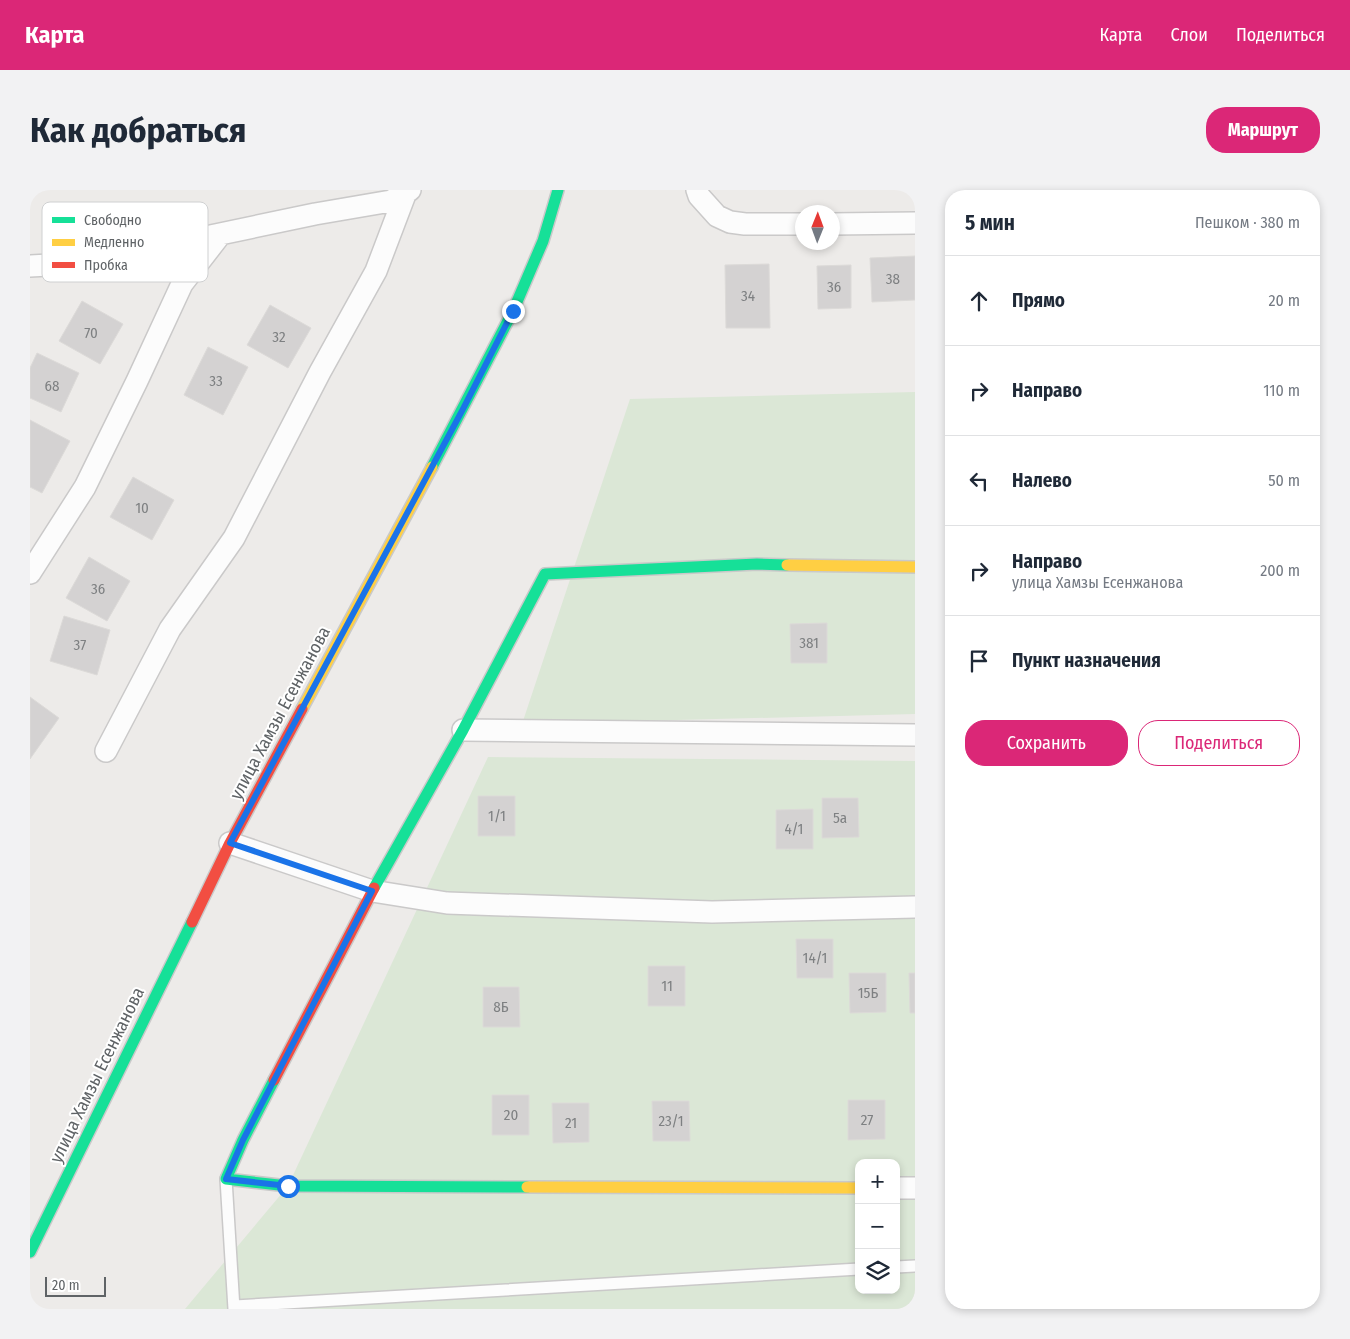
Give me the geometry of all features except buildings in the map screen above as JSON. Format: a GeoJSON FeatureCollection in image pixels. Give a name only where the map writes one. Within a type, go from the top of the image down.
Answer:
{"type":"FeatureCollection","features":[{"type":"Feature","properties":{"kind":"street","name":"улица Хамзы Есенжанова"},"geometry":{"type":"LineString","coordinates":[[30,1252],[230,843],[463,409],[513,311],[543,241],[558,190]]}},
{"type":"Feature","properties":{"kind":"street"},"geometry":{"type":"LineString","coordinates":[[697,190],[699,196],[717,216],[730,222],[745,224],[795,224]]}},
{"type":"Feature","properties":{"kind":"street"},"geometry":{"type":"LineString","coordinates":[[208,237],[315,214],[391,201],[408,191]]}},
{"type":"Feature","properties":{"kind":"street"},"geometry":{"type":"LineString","coordinates":[[106,752],[170,629],[234,538],[320,372],[376,271],[408,191]]}},
{"type":"Feature","properties":{"kind":"street"},"geometry":{"type":"LineString","coordinates":[[840,224],[915,223]]}},
{"type":"Feature","properties":{"kind":"street"},"geometry":{"type":"LineString","coordinates":[[208,250],[220,235]]}},
{"type":"Feature","properties":{"kind":"street"},"geometry":{"type":"LineString","coordinates":[[30,573],[85,487],[138,381],[184,282]]}},
{"type":"Feature","properties":{"kind":"street"},"geometry":{"type":"LineString","coordinates":[[855,1188],[288,1186],[226,1179],[243,1140],[372,891],[463,730],[545,574],[757,564],[915,567]]}},
{"type":"Feature","properties":{"kind":"street"},"geometry":{"type":"LineString","coordinates":[[463,730],[915,735]]}},
{"type":"Feature","properties":{"kind":"street"},"geometry":{"type":"LineString","coordinates":[[230,843],[372,891],[447,903],[712,912],[915,907]]}},
{"type":"Feature","properties":{"kind":"street"},"geometry":{"type":"LineString","coordinates":[[900,1188],[915,1188]]}},
{"type":"Feature","properties":{"kind":"lane"},"geometry":{"type":"LineString","coordinates":[[226,1179],[234,1308],[855,1269]]}},
{"type":"Feature","properties":{"kind":"lane"},"geometry":{"type":"LineString","coordinates":[[900,1267],[915,1266]]}},
{"type":"Feature","properties":{"kind":"green space"},"geometry":{"type":"Polygon","coordinates":[[[915,392],[915,714],[522,724],[630,399],[915,392]]]}},
{"type":"Feature","properties":{"kind":"green space"},"geometry":{"type":"Polygon","coordinates":[[[488,757],[915,761],[915,1309],[185,1309],[288,1186],[488,757]]]}},
{"type":"Feature","properties":{"kind":"traffic: fast"},"geometry":{"type":"LineString","coordinates":[[432,467],[513,311],[543,241],[558,190]]}},
{"type":"Feature","properties":{"kind":"traffic: fast"},"geometry":{"type":"LineString","coordinates":[[374,888],[463,730],[545,574],[757,564],[787,565]]}},
{"type":"Feature","properties":{"kind":"traffic: fast"},"geometry":{"type":"LineString","coordinates":[[30,1252],[192,922]]}},
{"type":"Feature","properties":{"kind":"traffic: fast"},"geometry":{"type":"LineString","coordinates":[[274,1080],[243,1140],[226,1179],[288,1186],[527,1187]]}},
{"type":"Feature","properties":{"kind":"traffic: slow"},"geometry":{"type":"LineString","coordinates":[[302,709],[432,467]]}},
{"type":"Feature","properties":{"kind":"traffic: slow"},"geometry":{"type":"LineString","coordinates":[[787,565],[915,567]]}},
{"type":"Feature","properties":{"kind":"traffic: slow"},"geometry":{"type":"LineString","coordinates":[[527,1187],[855,1188]]}},
{"type":"Feature","properties":{"kind":"traffic: jam"},"geometry":{"type":"LineString","coordinates":[[192,922],[230,843],[302,709]]}},
{"type":"Feature","properties":{"kind":"traffic: jam"},"geometry":{"type":"LineString","coordinates":[[274,1080],[374,888]]}},
{"type":"Feature","properties":{"kind":"route"},"geometry":{"type":"LineString","coordinates":[[288,1186],[226,1179],[243,1140],[372,891],[230,843],[463,409],[513,311]]}}]}
